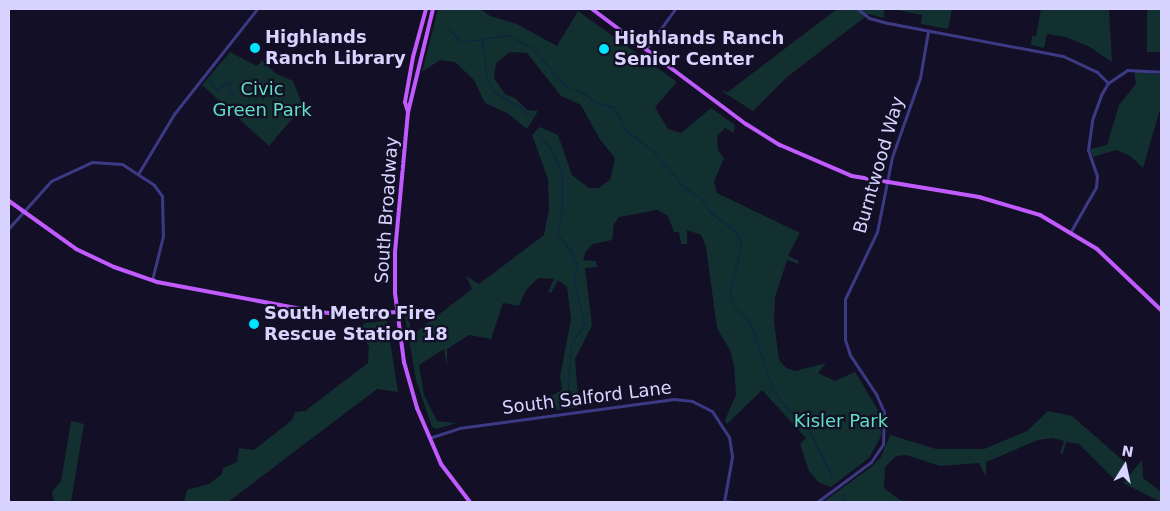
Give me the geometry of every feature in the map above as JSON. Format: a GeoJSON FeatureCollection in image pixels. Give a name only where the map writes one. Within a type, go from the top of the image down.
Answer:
{"type":"FeatureCollection","features":[{"type":"Feature","properties":{"kind":"main road","name":"South Broadway"},"geometry":{"type":"LineString","coordinates":[[408,112],[405,102],[412,63],[426,9]]}},
{"type":"Feature","properties":{"kind":"main road","name":"South Broadway"},"geometry":{"type":"LineString","coordinates":[[433,9],[408,112],[395,252],[397,312],[404,363],[428,438],[448,476],[470,502]]}},
{"type":"Feature","properties":{"kind":"main road"},"geometry":{"type":"LineString","coordinates":[[592,9],[746,124],[780,145],[836,170],[887,184],[1006,203],[1071,231],[1107,256],[1161,310]]}},
{"type":"Feature","properties":{"kind":"main road"},"geometry":{"type":"LineString","coordinates":[[9,201],[76,249],[152,280],[318,312],[354,315],[397,312]]}},
{"type":"Feature","properties":{"kind":"street"},"geometry":{"type":"LineString","coordinates":[[138,174],[174,114],[252,20],[257,9]]}},
{"type":"Feature","properties":{"kind":"street"},"geometry":{"type":"LineString","coordinates":[[646,49],[676,9]]}},
{"type":"Feature","properties":{"kind":"street"},"geometry":{"type":"LineString","coordinates":[[858,9],[868,18],[1063,56],[1097,72],[1108,83]]}},
{"type":"Feature","properties":{"kind":"street","name":"Burntwood Way"},"geometry":{"type":"LineString","coordinates":[[817,502],[871,462],[885,434],[884,412],[876,394],[850,355],[843,322],[845,299],[877,232],[892,157],[920,78],[928,30]]}},
{"type":"Feature","properties":{"kind":"street"},"geometry":{"type":"LineString","coordinates":[[1071,231],[1096,187],[1097,176],[1088,150],[1090,129],[1108,83],[1127,70],[1142,68],[1161,72]]}},
{"type":"Feature","properties":{"kind":"street"},"geometry":{"type":"LineString","coordinates":[[9,228],[51,181],[83,164],[114,162],[154,184],[164,203],[161,249],[152,280]]}},
{"type":"Feature","properties":{"kind":"street","name":"South Salford Lane"},"geometry":{"type":"LineString","coordinates":[[428,438],[459,428],[674,400],[692,401],[712,411],[729,437],[732,457],[724,501]]}},
{"type":"Feature","properties":{"kind":"street"},"geometry":{"type":"LineString","coordinates":[[724,501],[733,502]]}},
{"type":"Feature","properties":{"kind":"green space","name":"Kisler Park"},"geometry":{"type":"Polygon","coordinates":[[[438,9],[481,9],[490,16],[517,24],[557,46],[578,11],[677,82],[655,107],[668,129],[681,133],[711,108],[735,125],[734,133],[725,128],[717,136],[718,150],[724,158],[714,182],[717,193],[800,233],[788,256],[799,261],[798,264],[787,260],[775,297],[774,322],[779,360],[786,368],[795,371],[826,363],[818,373],[835,381],[855,372],[881,415],[881,436],[869,458],[831,487],[818,482],[809,471],[800,444],[806,438],[762,390],[727,424],[725,420],[736,395],[734,366],[730,350],[717,328],[706,247],[701,235],[687,230],[687,244],[681,244],[679,232],[674,232],[668,216],[657,210],[619,217],[614,224],[612,240],[593,244],[586,251],[583,260],[596,261],[597,267],[585,268],[592,325],[575,359],[579,407],[557,410],[551,396],[562,390],[560,377],[571,319],[567,287],[558,280],[551,293],[548,292],[554,279],[538,278],[526,290],[519,306],[503,303],[491,339],[469,335],[447,349],[447,366],[444,349],[419,365],[424,395],[437,421],[457,423],[436,429],[432,427],[416,380],[405,317],[409,315],[411,336],[472,289],[466,276],[479,284],[544,235],[549,209],[548,179],[532,135],[540,127],[558,135],[572,175],[589,188],[598,188],[610,180],[615,158],[599,138],[581,105],[561,96],[527,53],[510,52],[496,63],[494,78],[505,94],[515,98],[527,110],[538,111],[527,129],[507,113],[485,103],[474,80],[455,62],[440,60],[422,72],[438,9]]]}},
{"type":"Feature","properties":{"kind":"green space"},"geometry":{"type":"Polygon","coordinates":[[[837,9],[885,9],[883,18],[869,14],[787,77],[753,111],[720,90],[728,92],[837,9]]]}},
{"type":"Feature","properties":{"kind":"green space"},"geometry":{"type":"Polygon","coordinates":[[[892,9],[952,9],[948,29],[921,24],[922,15],[892,9]]]}},
{"type":"Feature","properties":{"kind":"green space"},"geometry":{"type":"Polygon","coordinates":[[[1041,9],[1109,9],[1112,62],[1088,46],[1065,37],[1047,34],[1044,48],[1031,45],[1032,36],[1036,36],[1041,9]]]}},
{"type":"Feature","properties":{"kind":"green space"},"geometry":{"type":"Polygon","coordinates":[[[1147,9],[1161,9],[1161,52],[1147,52],[1147,9]]]}},
{"type":"Feature","properties":{"kind":"green space","name":"Civic Green Park"},"geometry":{"type":"Polygon","coordinates":[[[230,52],[257,66],[262,60],[275,73],[293,81],[305,111],[291,120],[269,146],[202,85],[230,52]]]}},
{"type":"Feature","properties":{"kind":"green space"},"geometry":{"type":"Polygon","coordinates":[[[1134,70],[1161,75],[1161,106],[1143,168],[1129,155],[1116,150],[1093,157],[1090,149],[1107,145],[1119,105],[1136,84],[1134,70]]]}},
{"type":"Feature","properties":{"kind":"green space"},"geometry":{"type":"Polygon","coordinates":[[[387,321],[398,392],[377,389],[228,502],[184,502],[187,490],[209,484],[222,474],[223,468],[237,462],[239,448],[254,450],[292,420],[295,412],[305,411],[368,363],[369,346],[357,331],[365,323],[387,321]]]}},
{"type":"Feature","properties":{"kind":"green space"},"geometry":{"type":"Polygon","coordinates":[[[1048,411],[1072,416],[1128,465],[1115,480],[1079,444],[1066,442],[1063,454],[1060,453],[1064,441],[1052,438],[1038,440],[986,462],[986,477],[979,463],[940,466],[906,455],[896,456],[885,467],[884,488],[900,500],[919,502],[823,502],[871,467],[881,457],[890,435],[936,449],[984,449],[1027,431],[1048,411]]]}},
{"type":"Feature","properties":{"kind":"green space"},"geometry":{"type":"Polygon","coordinates":[[[71,421],[84,424],[71,502],[54,502],[52,492],[61,481],[71,421]]]}},
{"type":"Feature","properties":{"kind":"green space"},"geometry":{"type":"Polygon","coordinates":[[[1142,460],[1143,478],[1161,492],[1161,502],[1123,483],[1142,460]]]}},
{"type":"Feature","properties":{"kind":"waterway"},"geometry":{"type":"LineString","coordinates":[[446,26],[461,42],[508,35],[532,48],[566,86],[582,92],[596,103],[614,107],[625,129],[651,149],[684,187],[700,197],[709,211],[736,232],[741,245],[729,296],[733,305],[750,322],[773,390],[787,408],[806,424],[832,477]]}},
{"type":"Feature","properties":{"kind":"waterway"},"geometry":{"type":"LineString","coordinates":[[482,39],[487,80],[493,91],[520,107],[527,116]]}},
{"type":"Feature","properties":{"kind":"waterway"},"geometry":{"type":"LineString","coordinates":[[210,80],[216,90],[229,82],[230,92],[234,94]]}},
{"type":"Feature","properties":{"kind":"waterway"},"geometry":{"type":"LineString","coordinates":[[538,134],[551,149],[562,173],[562,207],[557,234],[569,248],[577,266],[574,278],[584,325],[571,344],[567,403]]}},
{"type":"Feature","properties":{"kind":"waterway"},"geometry":{"type":"LineString","coordinates":[[842,502],[844,494]]}},
{"type":"Feature","properties":{"kind":"place","name":"Highlands Ranch Library"},"geometry":{"type":"Point","coordinates":[255,48]}},
{"type":"Feature","properties":{"kind":"place","name":"Highlands Ranch Senior Center"},"geometry":{"type":"Point","coordinates":[604,49]}},
{"type":"Feature","properties":{"kind":"place","name":"South Metro Fire Rescue Station 18"},"geometry":{"type":"Point","coordinates":[254,324]}}]}
